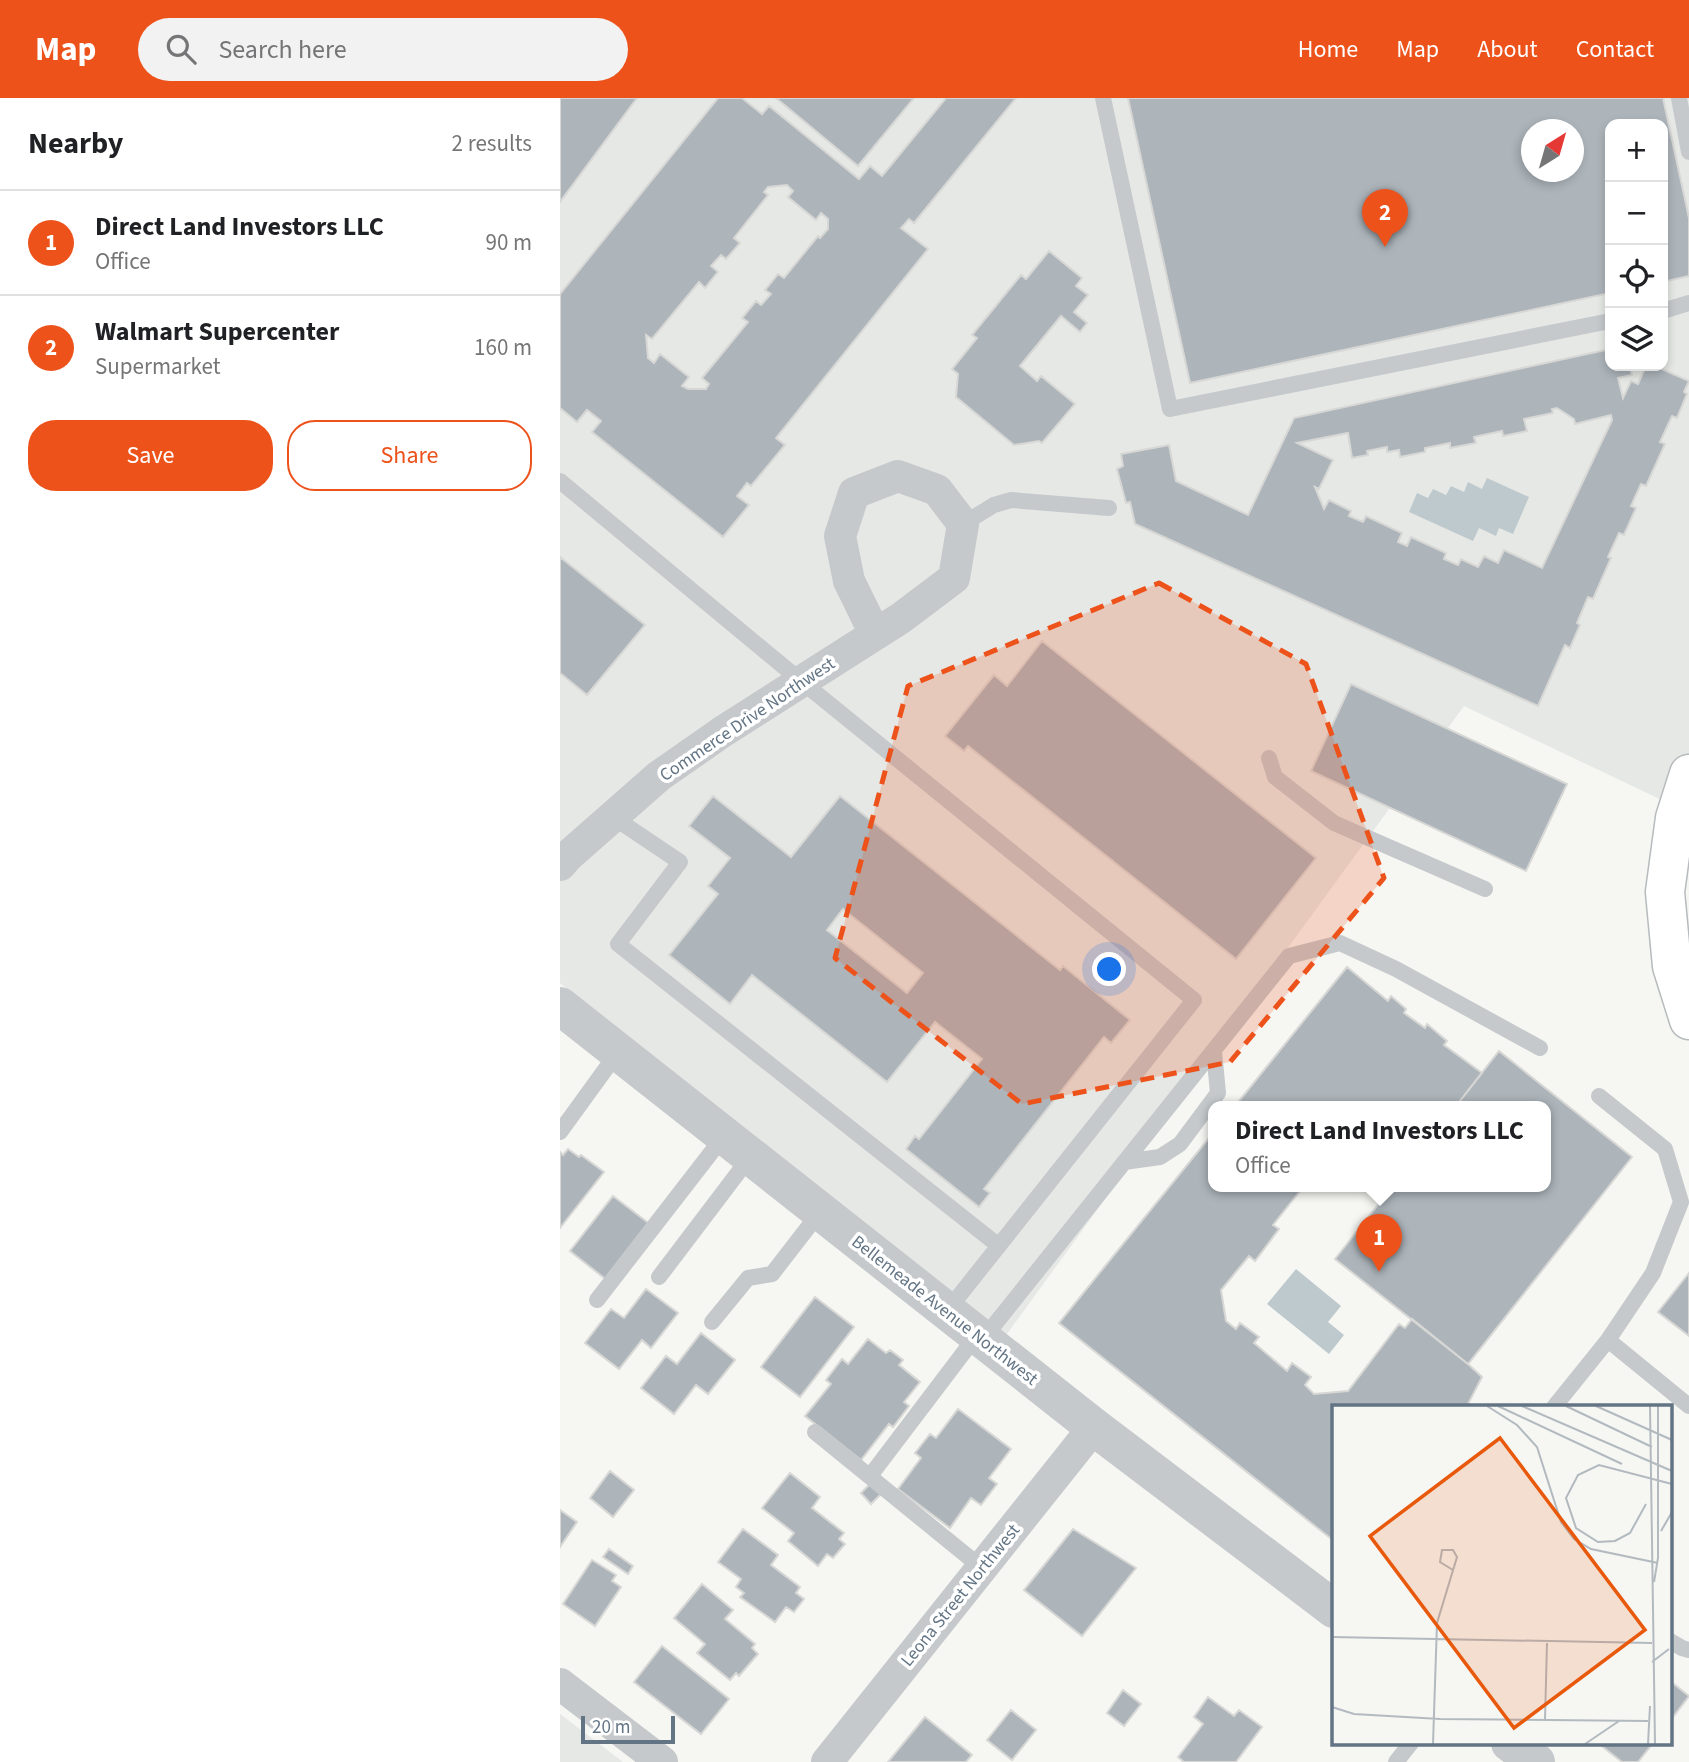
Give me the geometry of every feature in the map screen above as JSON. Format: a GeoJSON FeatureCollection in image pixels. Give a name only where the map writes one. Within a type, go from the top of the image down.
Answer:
{"type":"FeatureCollection","features":[{"type":"Feature","properties":{"kind":"highway"},"geometry":{"type":"LineString","coordinates":[[1689,774],[1675,817],[1665,892],[1672,966],[1689,1020]]}},
{"type":"Feature","properties":{"kind":"street"},"geometry":{"type":"LineString","coordinates":[[875,634],[849,581],[840,537],[854,493],[898,476],[937,490],[963,524]]}},
{"type":"Feature","properties":{"kind":"street","name":"Commerce Drive Northwest"},"geometry":{"type":"LineString","coordinates":[[560,865],[659,776],[722,732],[901,618],[954,579],[963,524]]}},
{"type":"Feature","properties":{"kind":"street","name":"Bellemeade Avenue Northwest"},"geometry":{"type":"LineString","coordinates":[[560,1006],[1094,1427],[1332,1607]]}},
{"type":"Feature","properties":{"kind":"street","name":"Leona Street Northwest"},"geometry":{"type":"LineString","coordinates":[[827,1762],[1094,1427]]}},
{"type":"Feature","properties":{"kind":"street"},"geometry":{"type":"LineString","coordinates":[[560,1684],[662,1762]]}},
{"type":"Feature","properties":{"kind":"street"},"geometry":{"type":"LineString","coordinates":[[1511,1744],[1536,1762]]}},
{"type":"Feature","properties":{"kind":"lane"},"geometry":{"type":"LineString","coordinates":[[1103,98],[1170,409],[1605,322]]}},
{"type":"Feature","properties":{"kind":"lane"},"geometry":{"type":"LineString","coordinates":[[1679,98],[1689,152]]}},
{"type":"Feature","properties":{"kind":"lane"},"geometry":{"type":"LineString","coordinates":[[1668,309],[1689,303]]}},
{"type":"Feature","properties":{"kind":"lane"},"geometry":{"type":"LineString","coordinates":[[560,481],[801,681],[1194,1000],[947,1311]]}},
{"type":"Feature","properties":{"kind":"lane"},"geometry":{"type":"LineString","coordinates":[[963,524],[994,505],[1011,500],[1109,508]]}},
{"type":"Feature","properties":{"kind":"lane"},"geometry":{"type":"LineString","coordinates":[[1269,758],[1275,777],[1334,823],[1485,890]]}},
{"type":"Feature","properties":{"kind":"lane"},"geometry":{"type":"LineString","coordinates":[[612,817],[680,862],[618,944],[999,1246]]}},
{"type":"Feature","properties":{"kind":"lane"},"geometry":{"type":"LineString","coordinates":[[870,1476],[1289,956],[1340,943],[1396,968],[1540,1048]]}},
{"type":"Feature","properties":{"kind":"lane"},"geometry":{"type":"LineString","coordinates":[[1212,1101],[1218,1093],[1213,1051]]}},
{"type":"Feature","properties":{"kind":"lane"},"geometry":{"type":"LineString","coordinates":[[560,1132],[618,1052]]}},
{"type":"Feature","properties":{"kind":"lane"},"geometry":{"type":"LineString","coordinates":[[1557,1405],[1608,1340],[1653,1273],[1681,1202],[1665,1149],[1600,1096]]}},
{"type":"Feature","properties":{"kind":"lane"},"geometry":{"type":"LineString","coordinates":[[1124,1162],[1160,1157],[1180,1144],[1208,1106]]}},
{"type":"Feature","properties":{"kind":"lane"},"geometry":{"type":"LineString","coordinates":[[659,1277],[737,1146]]}},
{"type":"Feature","properties":{"kind":"lane"},"geometry":{"type":"LineString","coordinates":[[597,1300],[737,1146]]}},
{"type":"Feature","properties":{"kind":"lane"},"geometry":{"type":"LineString","coordinates":[[712,1322],[748,1278],[772,1274],[820,1212]]}},
{"type":"Feature","properties":{"kind":"lane"},"geometry":{"type":"LineString","coordinates":[[1608,1340],[1689,1406]]}},
{"type":"Feature","properties":{"kind":"lane"},"geometry":{"type":"LineString","coordinates":[[815,1432],[982,1568]]}},
{"type":"Feature","properties":{"kind":"lane"},"geometry":{"type":"LineString","coordinates":[[1672,1642],[1689,1650]]}},
{"type":"Feature","properties":{"kind":"lane"},"geometry":{"type":"LineString","coordinates":[[1396,1762],[1410,1744]]}},
{"type":"Feature","properties":{"kind":"highlighted area"},"geometry":{"type":"Polygon","coordinates":[[[1159,583],[1306,664],[1384,878],[1230,1062],[1022,1104],[835,958],[908,686],[1159,583]]]}},
{"type":"Feature","properties":{"kind":"shaded area"},"geometry":{"type":"Polygon","coordinates":[[[560,98],[1689,98],[1687,812],[1464,706],[1004,1338],[560,983],[560,98]]]}},
{"type":"Feature","properties":{"kind":"shaded area"},"geometry":{"type":"Polygon","coordinates":[[[1487,478],[1529,497],[1513,534],[1499,528],[1496,536],[1479,528],[1473,541],[1409,512],[1417,493],[1428,498],[1433,489],[1446,495],[1451,486],[1464,492],[1468,482],[1482,489],[1487,478]]]}},
{"type":"Feature","properties":{"kind":"shaded area"},"geometry":{"type":"Polygon","coordinates":[[[1296,1269],[1341,1306],[1328,1322],[1344,1335],[1329,1354],[1267,1304],[1296,1269]]]}},
{"type":"Feature","properties":{"kind":"shaded area"},"geometry":{"type":"Polygon","coordinates":[[[560,1714],[623,1762],[560,1762],[560,1714]]]}},
{"type":"Feature","properties":{"kind":"building"},"geometry":{"type":"Polygon","coordinates":[[[560,98],[637,98],[560,202],[560,98]]]}},
{"type":"Feature","properties":{"kind":"building"},"geometry":{"type":"Polygon","coordinates":[[[718,98],[742,98],[762,114],[769,106],[859,179],[870,166],[882,176],[946,98],[1016,98],[914,223],[909,219],[901,228],[928,249],[776,438],[785,445],[751,486],[747,483],[737,496],[749,505],[723,537],[592,432],[601,421],[587,410],[577,422],[560,408],[560,294],[718,98]],[[787,185],[768,187],[764,192],[768,195],[734,238],[740,243],[726,259],[721,255],[711,266],[718,272],[705,288],[699,282],[652,339],[646,335],[648,358],[654,363],[660,354],[689,377],[682,386],[688,389],[706,389],[709,384],[702,378],[748,322],[742,318],[756,301],[761,305],[771,294],[765,290],[778,274],[784,278],[818,236],[820,238],[828,229],[828,219],[821,213],[816,220],[788,197],[793,191],[787,185]]]}},
{"type":"Feature","properties":{"kind":"building"},"geometry":{"type":"Polygon","coordinates":[[[776,98],[914,98],[858,166],[776,98]]]}},
{"type":"Feature","properties":{"kind":"building"},"geometry":{"type":"Polygon","coordinates":[[[1128,98],[1663,98],[1668,119],[1605,119],[1605,294],[1190,383],[1128,98]]]}},
{"type":"Feature","properties":{"kind":"building"},"geometry":{"type":"Polygon","coordinates":[[[1668,121],[1689,218],[1689,276],[1668,281],[1668,121]]]}},
{"type":"Feature","properties":{"kind":"building"},"geometry":{"type":"Polygon","coordinates":[[[1049,251],[1082,278],[1076,286],[1088,295],[1074,312],[1087,323],[1080,332],[1061,316],[1020,366],[1037,381],[1041,376],[1075,404],[1042,443],[1039,441],[1014,445],[956,397],[958,374],[952,369],[977,338],[972,335],[1021,275],[1026,279],[1049,251]]]}},
{"type":"Feature","properties":{"kind":"building"},"geometry":{"type":"Polygon","coordinates":[[[1605,350],[1605,371],[1631,371],[1632,375],[1618,378],[1623,398],[1631,381],[1638,384],[1644,371],[1666,371],[1689,381],[1684,392],[1687,394],[1677,418],[1672,416],[1660,442],[1665,444],[1646,486],[1641,484],[1631,506],[1636,508],[1624,535],[1619,533],[1593,599],[1588,597],[1570,648],[1565,645],[1538,706],[1135,524],[1117,469],[1123,466],[1121,454],[1169,445],[1176,481],[1248,515],[1294,418],[1605,350]],[[1557,408],[1552,409],[1553,413],[1524,419],[1527,431],[1503,436],[1502,431],[1474,437],[1476,443],[1450,448],[1450,443],[1400,457],[1399,450],[1387,452],[1387,447],[1367,451],[1368,455],[1352,458],[1348,433],[1297,443],[1333,460],[1319,489],[1315,487],[1324,509],[1329,500],[1351,511],[1349,516],[1363,522],[1366,516],[1402,533],[1398,542],[1407,546],[1411,537],[1446,553],[1444,559],[1458,565],[1461,559],[1478,567],[1484,556],[1498,563],[1504,550],[1542,568],[1612,420],[1611,415],[1575,424],[1574,419],[1557,408]]]}},
{"type":"Feature","properties":{"kind":"building"},"geometry":{"type":"Polygon","coordinates":[[[560,557],[645,625],[587,695],[560,673],[560,557]]]}},
{"type":"Feature","properties":{"kind":"building"},"geometry":{"type":"Polygon","coordinates":[[[1042,641],[1316,858],[1236,959],[968,746],[964,751],[945,736],[994,675],[1007,686],[1042,641]]]}},
{"type":"Feature","properties":{"kind":"building"},"geometry":{"type":"Polygon","coordinates":[[[1351,684],[1567,784],[1526,871],[1311,771],[1351,684]]]}},
{"type":"Feature","properties":{"kind":"building"},"geometry":{"type":"Polygon","coordinates":[[[713,796],[791,857],[840,796],[1060,970],[1063,966],[1130,1020],[1111,1043],[1104,1037],[984,1189],[990,1193],[979,1207],[906,1149],[915,1136],[919,1139],[982,1059],[935,1022],[887,1082],[752,975],[730,1004],[669,955],[718,894],[708,886],[730,858],[689,826],[713,796]],[[843,909],[827,930],[907,993],[923,973],[843,909]]]}},
{"type":"Feature","properties":{"kind":"building"},"geometry":{"type":"Polygon","coordinates":[[[1347,967],[1388,1001],[1391,996],[1406,1009],[1404,1013],[1425,1028],[1427,1024],[1447,1041],[1444,1045],[1482,1073],[1460,1101],[1239,1101],[1347,967]]]}},
{"type":"Feature","properties":{"kind":"building"},"geometry":{"type":"Polygon","coordinates":[[[1499,1051],[1632,1157],[1468,1364],[1335,1259],[1388,1192],[1551,1192],[1551,1101],[1460,1101],[1499,1051]]]}},
{"type":"Feature","properties":{"kind":"building"},"geometry":{"type":"Polygon","coordinates":[[[1208,1139],[1208,1192],[1299,1192],[1273,1225],[1279,1229],[1255,1261],[1249,1256],[1221,1290],[1226,1321],[1236,1329],[1240,1323],[1259,1337],[1254,1343],[1287,1371],[1292,1363],[1311,1377],[1305,1385],[1314,1394],[1348,1391],[1399,1324],[1405,1328],[1412,1319],[1482,1377],[1469,1405],[1332,1405],[1332,1539],[1059,1323],[1208,1139]]]}},
{"type":"Feature","properties":{"kind":"building"},"geometry":{"type":"Polygon","coordinates":[[[568,1149],[604,1172],[560,1228],[560,1152],[563,1155],[568,1149]]]}},
{"type":"Feature","properties":{"kind":"building"},"geometry":{"type":"Polygon","coordinates":[[[613,1196],[651,1225],[608,1281],[570,1251],[613,1196]]]}},
{"type":"Feature","properties":{"kind":"building"},"geometry":{"type":"Polygon","coordinates":[[[1689,1273],[1689,1336],[1658,1312],[1689,1273]]]}},
{"type":"Feature","properties":{"kind":"building"},"geometry":{"type":"Polygon","coordinates":[[[646,1289],[678,1313],[651,1348],[642,1340],[619,1369],[585,1343],[611,1309],[624,1318],[646,1289]]]}},
{"type":"Feature","properties":{"kind":"building"},"geometry":{"type":"Polygon","coordinates":[[[815,1297],[854,1327],[800,1397],[761,1367],[815,1297]]]}},
{"type":"Feature","properties":{"kind":"building"},"geometry":{"type":"Polygon","coordinates":[[[701,1333],[735,1360],[708,1394],[696,1385],[674,1414],[641,1388],[666,1356],[677,1364],[701,1333]]]}},
{"type":"Feature","properties":{"kind":"building"},"geometry":{"type":"Polygon","coordinates":[[[868,1339],[886,1353],[890,1350],[903,1360],[899,1365],[920,1382],[904,1402],[909,1406],[893,1427],[889,1424],[861,1460],[805,1416],[831,1384],[826,1380],[842,1359],[848,1364],[868,1339]]]}},
{"type":"Feature","properties":{"kind":"building"},"geometry":{"type":"Polygon","coordinates":[[[958,1409],[1011,1449],[989,1478],[997,1484],[981,1505],[971,1498],[950,1528],[898,1489],[921,1458],[915,1453],[930,1434],[936,1438],[958,1409]]]}},
{"type":"Feature","properties":{"kind":"building"},"geometry":{"type":"Polygon","coordinates":[[[610,1471],[634,1490],[613,1517],[590,1498],[610,1471]]]}},
{"type":"Feature","properties":{"kind":"building"},"geometry":{"type":"Polygon","coordinates":[[[790,1473],[820,1497],[812,1508],[844,1533],[839,1539],[845,1544],[833,1558],[827,1554],[818,1566],[788,1541],[794,1533],[762,1508],[790,1473]]]}},
{"type":"Feature","properties":{"kind":"building"},"geometry":{"type":"Polygon","coordinates":[[[872,1482],[882,1493],[871,1504],[861,1493],[872,1482]]]}},
{"type":"Feature","properties":{"kind":"building"},"geometry":{"type":"Polygon","coordinates":[[[560,1510],[577,1522],[560,1547],[560,1510]]]}},
{"type":"Feature","properties":{"kind":"building"},"geometry":{"type":"Polygon","coordinates":[[[743,1529],[778,1555],[771,1565],[800,1587],[796,1593],[804,1599],[794,1612],[786,1607],[775,1622],[740,1597],[744,1593],[736,1587],[741,1579],[718,1562],[743,1529]]]}},
{"type":"Feature","properties":{"kind":"building"},"geometry":{"type":"Polygon","coordinates":[[[1073,1529],[1136,1568],[1082,1636],[1024,1590],[1073,1529]]]}},
{"type":"Feature","properties":{"kind":"building"},"geometry":{"type":"Polygon","coordinates":[[[609,1549],[633,1566],[628,1574],[603,1557],[609,1549]]]}},
{"type":"Feature","properties":{"kind":"building"},"geometry":{"type":"Polygon","coordinates":[[[592,1560],[616,1575],[612,1581],[621,1587],[595,1626],[563,1604],[592,1560]]]}},
{"type":"Feature","properties":{"kind":"building"},"geometry":{"type":"Polygon","coordinates":[[[702,1584],[733,1610],[725,1619],[755,1644],[752,1648],[758,1654],[739,1676],[736,1673],[730,1680],[697,1653],[705,1644],[674,1618],[702,1584]]]}},
{"type":"Feature","properties":{"kind":"building"},"geometry":{"type":"Polygon","coordinates":[[[662,1646],[729,1699],[701,1734],[634,1682],[662,1646]]]}},
{"type":"Feature","properties":{"kind":"building"},"geometry":{"type":"Polygon","coordinates":[[[1672,1683],[1689,1696],[1672,1718],[1672,1683]]]}},
{"type":"Feature","properties":{"kind":"building"},"geometry":{"type":"Polygon","coordinates":[[[1123,1690],[1141,1704],[1124,1726],[1107,1713],[1123,1690]]]}},
{"type":"Feature","properties":{"kind":"building"},"geometry":{"type":"Polygon","coordinates":[[[1208,1697],[1234,1716],[1239,1710],[1262,1727],[1236,1762],[1184,1762],[1178,1757],[1203,1724],[1194,1717],[1208,1697]]]}},
{"type":"Feature","properties":{"kind":"building"},"geometry":{"type":"Polygon","coordinates":[[[1011,1710],[1036,1730],[1012,1760],[987,1740],[1011,1710]]]}},
{"type":"Feature","properties":{"kind":"building"},"geometry":{"type":"Polygon","coordinates":[[[925,1717],[972,1755],[966,1762],[888,1762],[925,1717]]]}},
{"type":"Feature","properties":{"kind":"building"},"geometry":{"type":"Polygon","coordinates":[[[1599,1744],[1652,1744],[1638,1762],[1622,1762],[1599,1744]]]}},
{"type":"Feature","properties":{"kind":"place","name":"Walmart Supercenter"},"geometry":{"type":"Point","coordinates":[1385,247]}},
{"type":"Feature","properties":{"kind":"place","name":"Direct Land Investors LLC"},"geometry":{"type":"Point","coordinates":[1379,1272]}}]}
